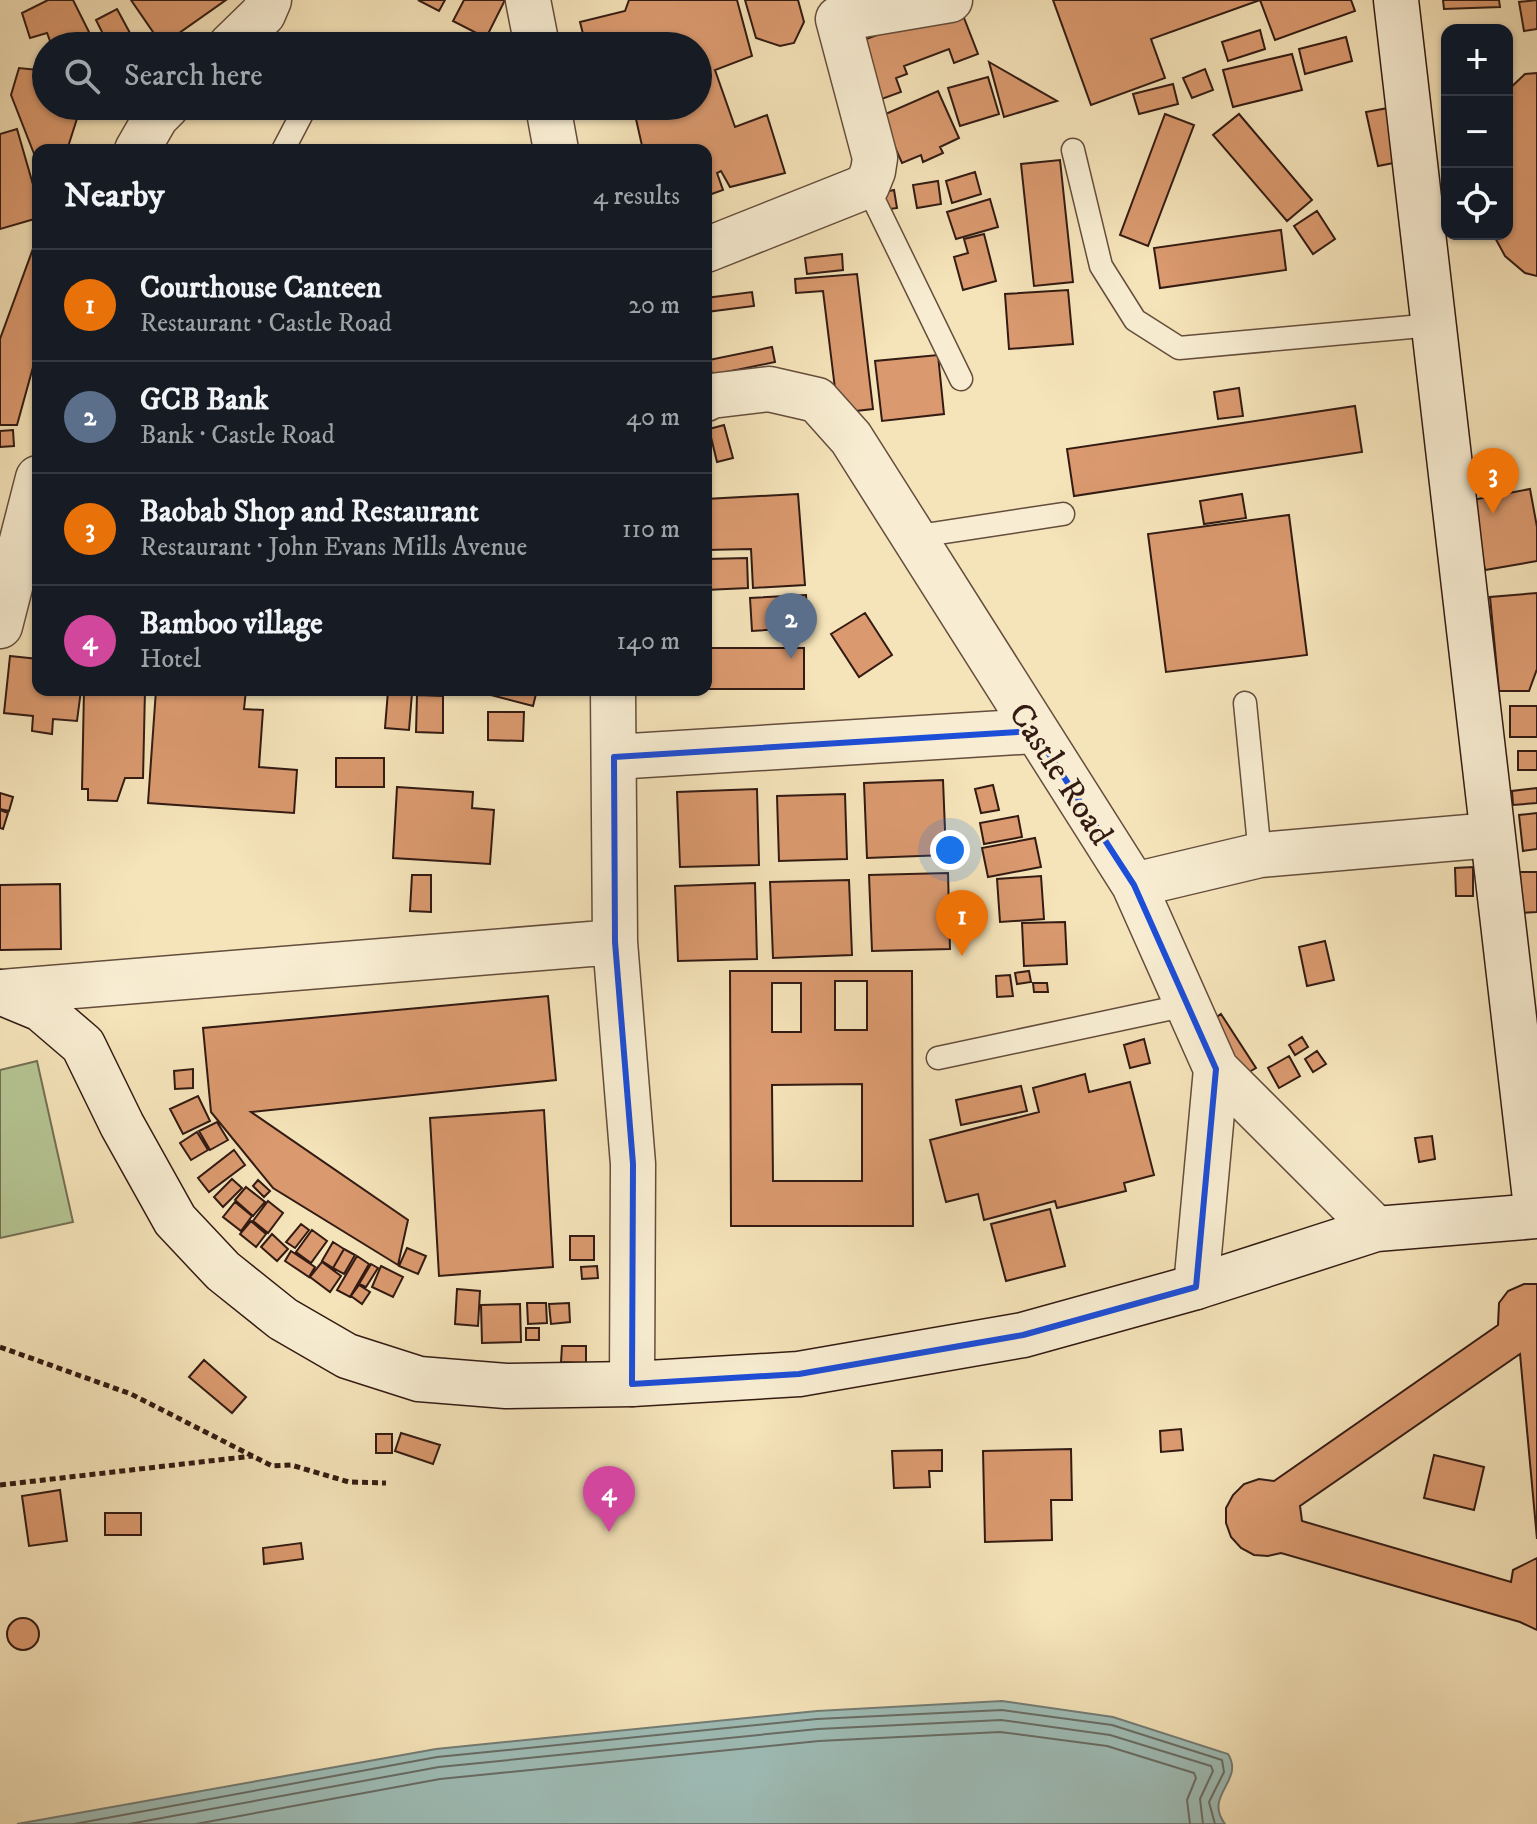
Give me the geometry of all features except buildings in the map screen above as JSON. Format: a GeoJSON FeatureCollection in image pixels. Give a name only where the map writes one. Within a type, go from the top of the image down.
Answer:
{"type":"FeatureCollection","features":[{"type":"Feature","properties":{"kind":"street"},"geometry":{"type":"LineString","coordinates":[[244,32],[263,14],[269,0]]}},
{"type":"Feature","properties":{"kind":"street"},"geometry":{"type":"LineString","coordinates":[[528,0],[534,32]]}},
{"type":"Feature","properties":{"kind":"street"},"geometry":{"type":"LineString","coordinates":[[712,248],[867,186],[875,158],[835,10],[950,0]]}},
{"type":"Feature","properties":{"kind":"street"},"geometry":{"type":"LineString","coordinates":[[0,992],[41,1009],[83,1045],[122,1125],[175,1220],[223,1271],[283,1319],[347,1356],[419,1379],[506,1386],[632,1384],[799,1374],[1023,1335],[1196,1287],[1376,1229],[1537,1216],[1396,0]]}},
{"type":"Feature","properties":{"kind":"street"},"geometry":{"type":"LineString","coordinates":[[140,144],[154,120]]}},
{"type":"Feature","properties":{"kind":"street"},"geometry":{"type":"LineString","coordinates":[[551,120],[555,144]]}},
{"type":"Feature","properties":{"kind":"street","name":"Castle Road"},"geometry":{"type":"LineString","coordinates":[[712,396],[769,389],[817,400],[851,438],[1134,885],[1216,1069],[1376,1229]]}},
{"type":"Feature","properties":{"kind":"street"},"geometry":{"type":"LineString","coordinates":[[0,626],[32,501]]}},
{"type":"Feature","properties":{"kind":"street"},"geometry":{"type":"LineString","coordinates":[[613,696],[615,942],[633,1164],[632,1384]]}},
{"type":"Feature","properties":{"kind":"street"},"geometry":{"type":"LineString","coordinates":[[614,757],[1034,731]]}},
{"type":"Feature","properties":{"kind":"street"},"geometry":{"type":"LineString","coordinates":[[1134,885],[1260,855],[1492,835]]}},
{"type":"Feature","properties":{"kind":"street"},"geometry":{"type":"LineString","coordinates":[[0,992],[615,942]]}},
{"type":"Feature","properties":{"kind":"street"},"geometry":{"type":"LineString","coordinates":[[1196,1287],[1216,1069]]}},
{"type":"Feature","properties":{"kind":"lane"},"geometry":{"type":"LineString","coordinates":[[286,144],[299,120]]}},
{"type":"Feature","properties":{"kind":"lane"},"geometry":{"type":"LineString","coordinates":[[1073,150],[1101,266],[1135,320],[1179,348],[1433,325]]}},
{"type":"Feature","properties":{"kind":"lane"},"geometry":{"type":"LineString","coordinates":[[867,186],[961,379]]}},
{"type":"Feature","properties":{"kind":"lane"},"geometry":{"type":"LineString","coordinates":[[912,537],[1063,514]]}},
{"type":"Feature","properties":{"kind":"lane"},"geometry":{"type":"LineString","coordinates":[[1245,703],[1260,855]]}},
{"type":"Feature","properties":{"kind":"lane"},"geometry":{"type":"LineString","coordinates":[[938,1058],[1187,1005]]}},
{"type":"Feature","properties":{"kind":"path"},"geometry":{"type":"LineString","coordinates":[[0,1347],[131,1394],[272,1466],[291,1465],[349,1482],[386,1483]]}},
{"type":"Feature","properties":{"kind":"path"},"geometry":{"type":"LineString","coordinates":[[0,1485],[253,1456]]}},
{"type":"Feature","properties":{"kind":"highlighted area"},"geometry":{"type":"Polygon","coordinates":[[[1034,731],[1134,885],[1216,1069],[1196,1287],[1023,1335],[799,1374],[632,1384],[633,1164],[615,942],[614,757],[1034,731]]]}},
{"type":"Feature","properties":{"kind":"green space"},"geometry":{"type":"Polygon","coordinates":[[[37,1061],[73,1222],[0,1238],[0,1070],[37,1061]]]}},
{"type":"Feature","properties":{"kind":"water"},"geometry":{"type":"Polygon","coordinates":[[[1002,1701],[1113,1717],[1228,1754],[1232,1772],[1219,1805],[1225,1824],[17,1824],[436,1749],[817,1711],[1002,1701]]]}},
{"type":"Feature","properties":{"kind":"place","name":"Baobab Shop and Restaurant"},"geometry":{"type":"Point","coordinates":[1493,514]}},
{"type":"Feature","properties":{"kind":"place","name":"GCB Bank"},"geometry":{"type":"Point","coordinates":[791,659]}},
{"type":"Feature","properties":{"kind":"place","name":"Courthouse Canteen"},"geometry":{"type":"Point","coordinates":[962,956]}},
{"type":"Feature","properties":{"kind":"place","name":"Bamboo village"},"geometry":{"type":"Point","coordinates":[609,1532]}}]}
